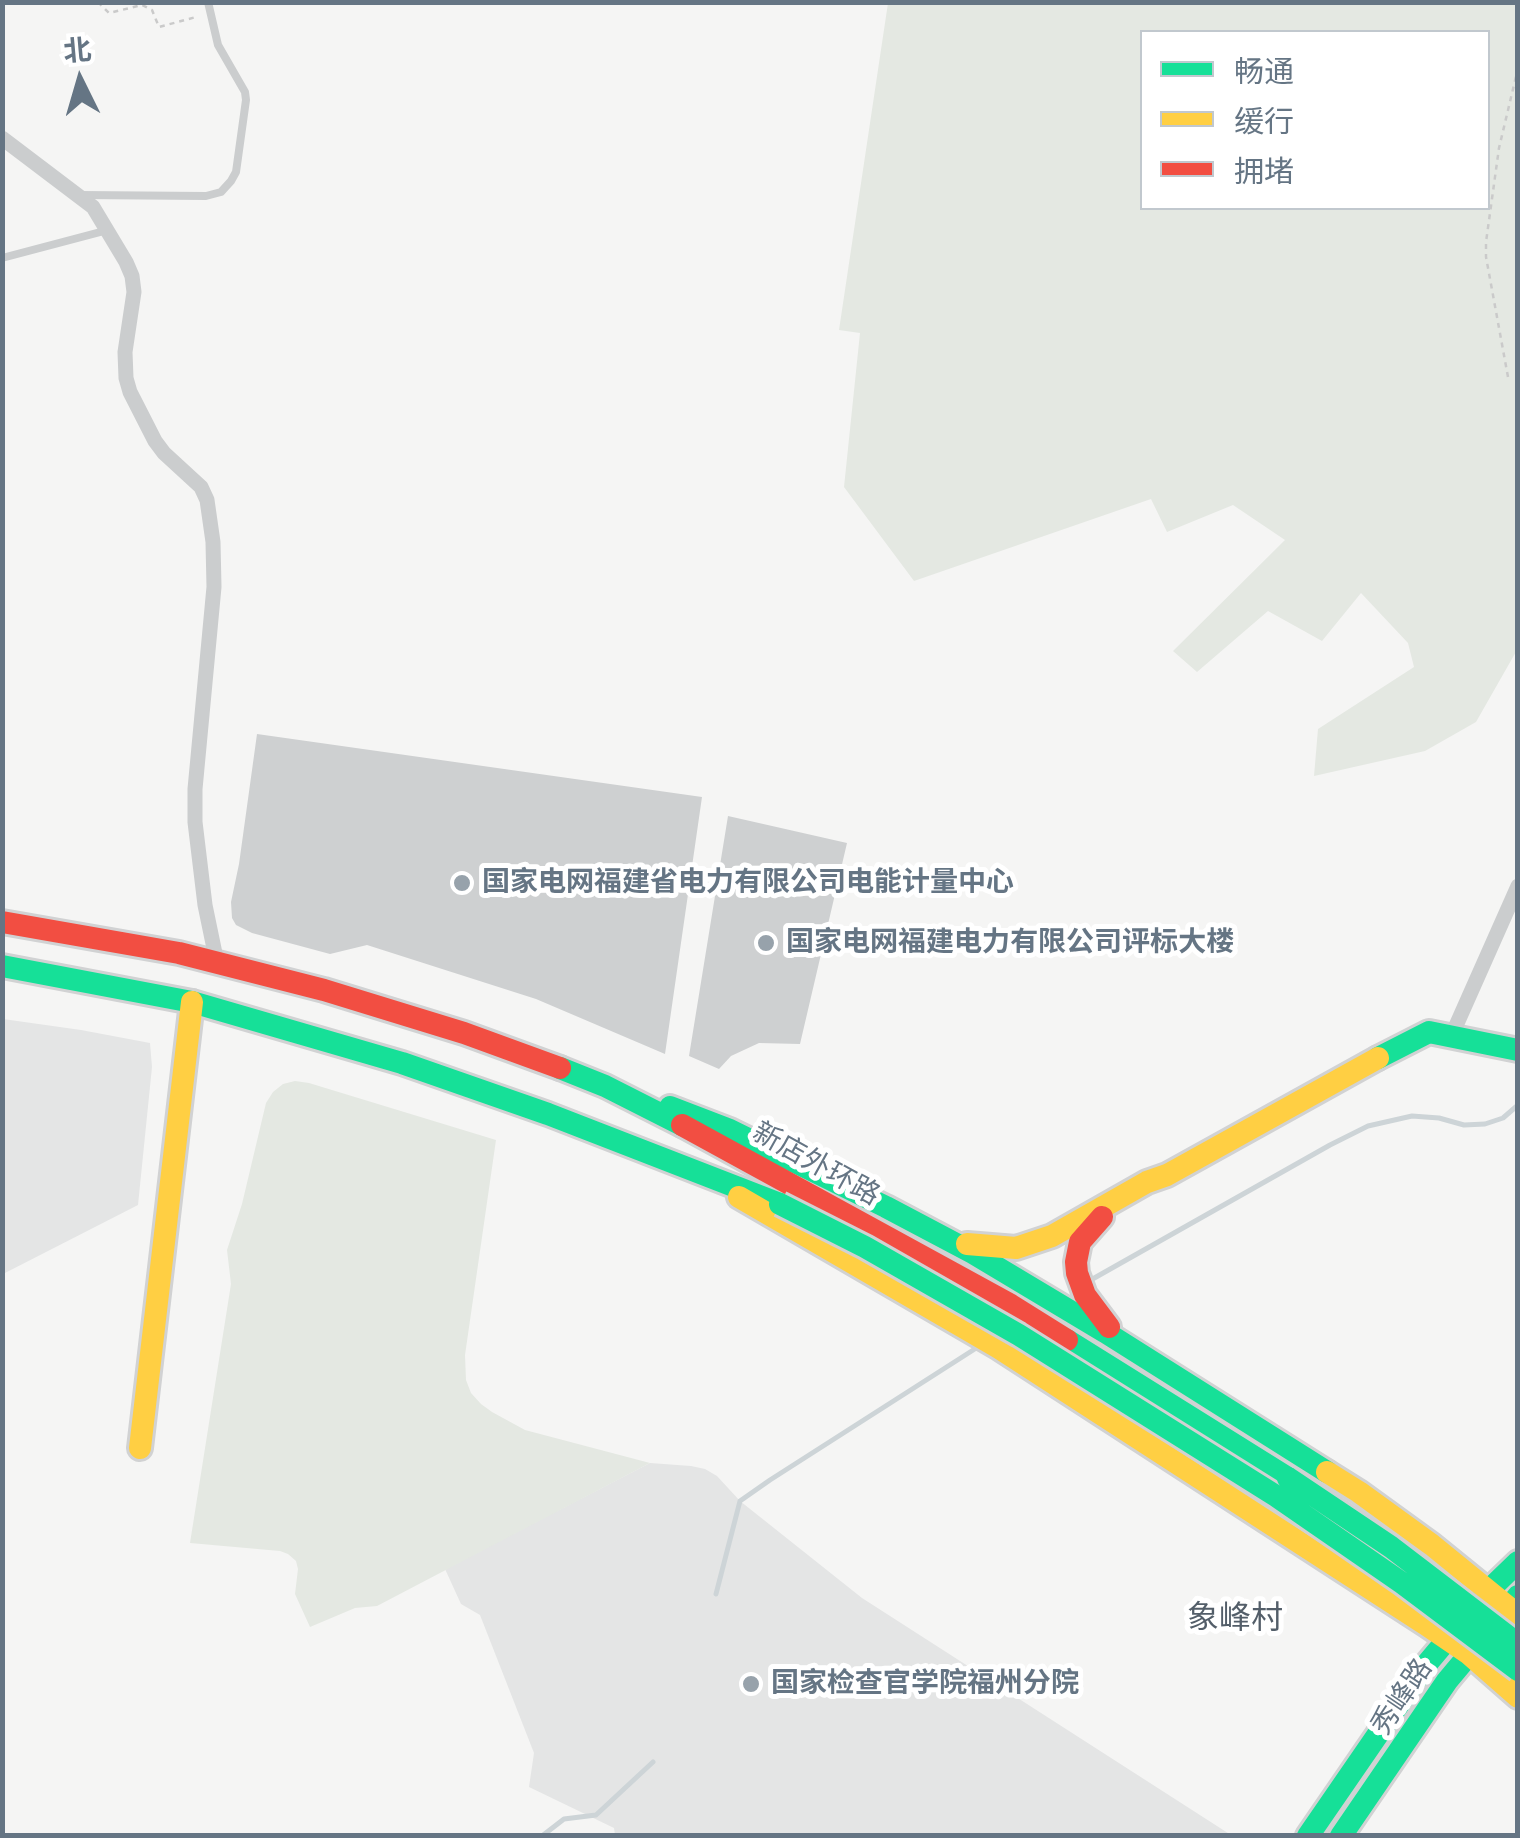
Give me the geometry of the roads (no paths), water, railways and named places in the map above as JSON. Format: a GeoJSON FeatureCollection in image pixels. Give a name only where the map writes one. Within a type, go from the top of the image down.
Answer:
{"type":"FeatureCollection","features":[{"type":"Feature","properties":{"kind":"main road","name":"新店外环路"},"geometry":{"type":"LineString","coordinates":[[2,922],[105,939],[324,990],[518,1052],[605,1086],[1011,1306],[1303,1488],[1402,1555],[1518,1644]]}},
{"type":"Feature","properties":{"kind":"main road","name":"新店外环路"},"geometry":{"type":"LineString","coordinates":[[2,966],[192,1002],[384,1058],[476,1088],[780,1204],[865,1247],[1019,1335],[1276,1496],[1518,1670]]}},
{"type":"Feature","properties":{"kind":"main road"},"geometry":{"type":"LineString","coordinates":[[140,1448],[192,1002]]}},
{"type":"Feature","properties":{"kind":"main road"},"geometry":{"type":"LineString","coordinates":[[950,1241],[1004,1248],[1026,1246],[1069,1227],[1429,1032],[1518,1050]]}},
{"type":"Feature","properties":{"kind":"main road"},"geometry":{"type":"LineString","coordinates":[[605,1086],[730,1130],[950,1241],[1037,1292],[1076,1292],[1128,1346],[1359,1492],[1488,1591],[1514,1606]]}},
{"type":"Feature","properties":{"kind":"main road"},"geometry":{"type":"LineString","coordinates":[[1076,1292],[1080,1242],[1092,1226],[1152,1189],[1167,1174]]}},
{"type":"Feature","properties":{"kind":"main road"},"geometry":{"type":"LineString","coordinates":[[705,1176],[999,1348],[1447,1639],[1518,1696]]}},
{"type":"Feature","properties":{"kind":"main road"},"geometry":{"type":"LineString","coordinates":[[1308,1836],[1414,1681],[1488,1591],[1518,1562]]}},
{"type":"Feature","properties":{"kind":"main road","name":"秀峰路"},"geometry":{"type":"LineString","coordinates":[[1341,1836],[1447,1680],[1514,1606]]}},
{"type":"Feature","properties":{"kind":"street"},"geometry":{"type":"LineString","coordinates":[[2,138],[93,207],[108,230],[126,262],[134,292],[125,352],[130,392],[155,441],[201,488],[207,500],[214,542],[214,587],[195,805],[205,905],[218,963]]}},
{"type":"Feature","properties":{"kind":"street"},"geometry":{"type":"LineString","coordinates":[[1452,1036],[1518,886]]}},
{"type":"Feature","properties":{"kind":"lane"},"geometry":{"type":"LineString","coordinates":[[75,195],[206,196],[227,188],[236,172],[246,100],[218,45],[208,2]]}},
{"type":"Feature","properties":{"kind":"lane"},"geometry":{"type":"LineString","coordinates":[[2,258],[108,230]]}},
{"type":"Feature","properties":{"kind":"waterway"},"geometry":{"type":"LineString","coordinates":[[1089,1281],[1368,1126],[1412,1116],[1464,1125],[1485,1124],[1503,1118],[1518,1105]]}},
{"type":"Feature","properties":{"kind":"waterway"},"geometry":{"type":"LineString","coordinates":[[716,1594],[740,1501],[981,1345]]}},
{"type":"Feature","properties":{"kind":"waterway"},"geometry":{"type":"LineString","coordinates":[[542,1836],[564,1819],[596,1815],[653,1762]]}},
{"type":"Feature","properties":{"kind":"place","name":"国家电网福建省电力有限公司电能计量中心"},"geometry":{"type":"Point","coordinates":[462,883]}},
{"type":"Feature","properties":{"kind":"place","name":"国家电网福建电力有限公司评标大楼"},"geometry":{"type":"Point","coordinates":[766,943]}},
{"type":"Feature","properties":{"kind":"place","name":"国家检查官学院福州分院"},"geometry":{"type":"Point","coordinates":[751,1684]}},
{"type":"Feature","properties":{"kind":"district","name":"象峰村"},"geometry":{"type":"Point","coordinates":[1235,1618]}}]}
